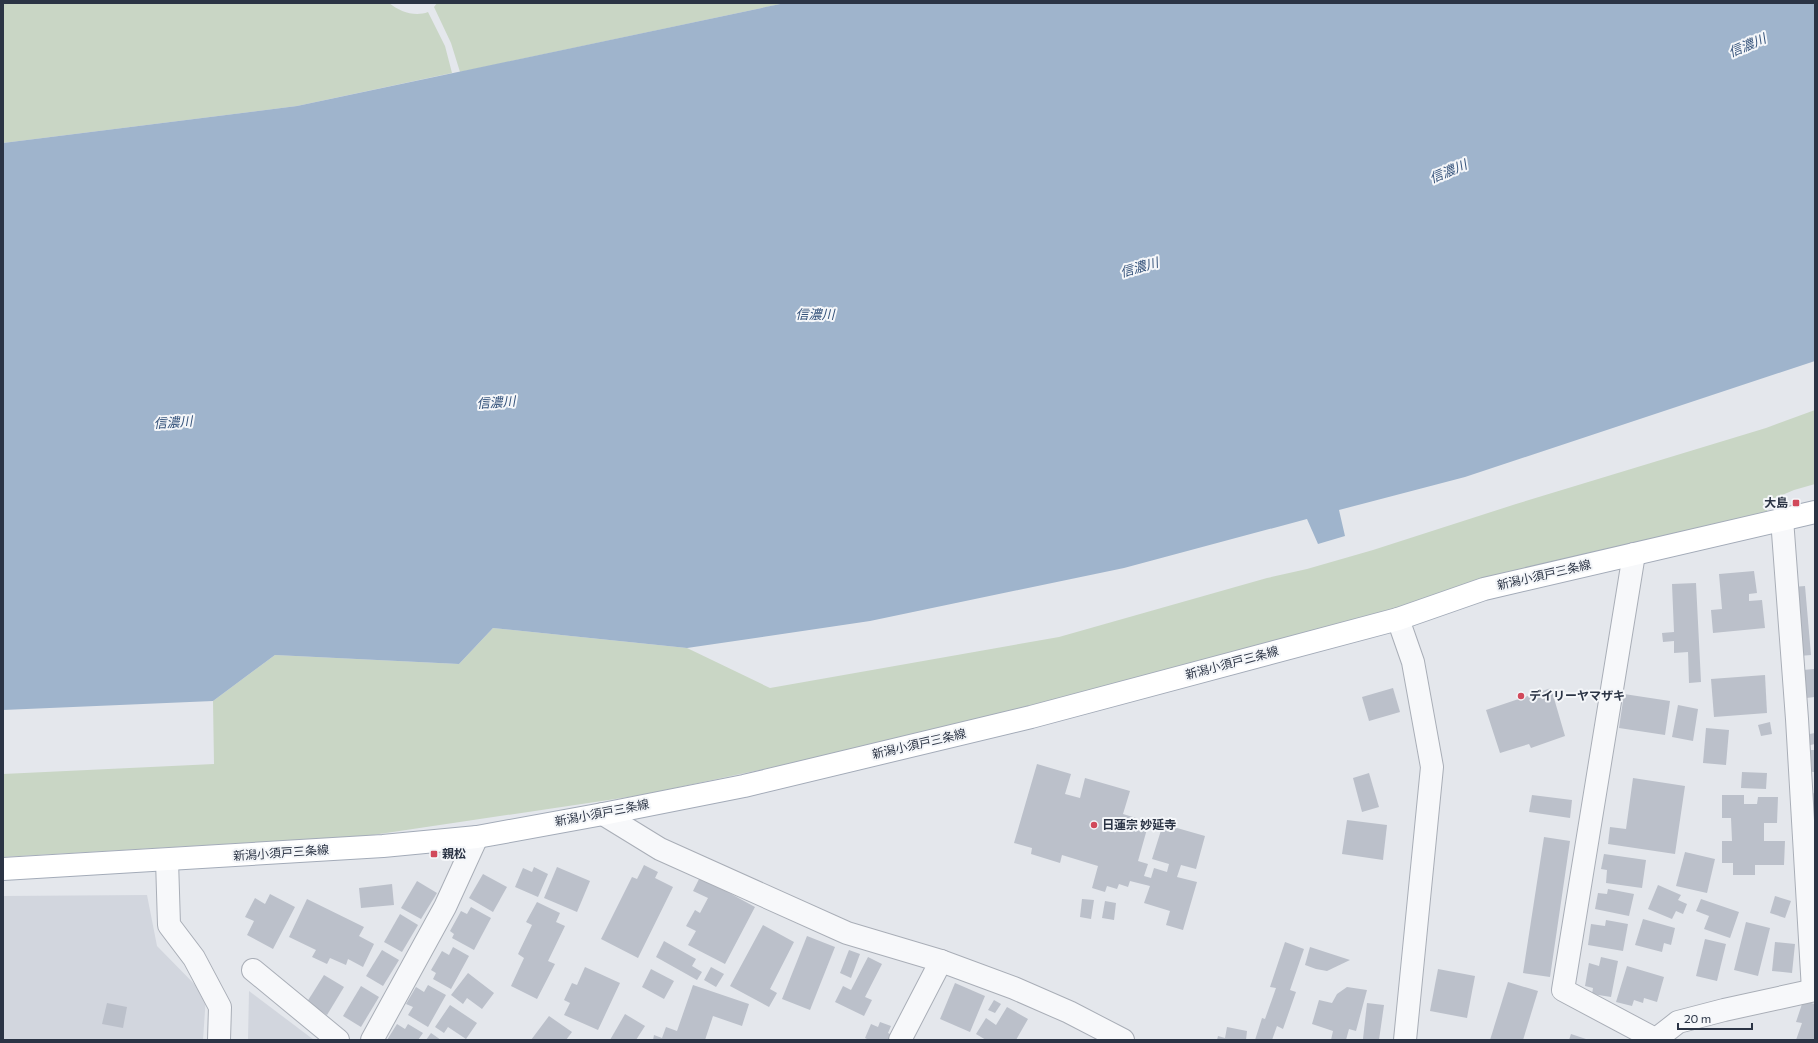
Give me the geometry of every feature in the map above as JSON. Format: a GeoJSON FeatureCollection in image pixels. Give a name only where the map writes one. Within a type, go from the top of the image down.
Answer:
{"type":"FeatureCollection","features":[{"type":"Feature","properties":{"kind":"main road","name":"新潟小須戸三条線"},"geometry":{"type":"LineString","coordinates":[[3,869],[383,846],[477,837],[603,814],[744,786],[1031,717],[1398,619],[1484,589],[1815,512]]}},
{"type":"Feature","properties":{"kind":"street"},"geometry":{"type":"LineString","coordinates":[[1634,554],[1563,990],[1655,1040],[1678,1022],[1814,990],[1782,519]]}},
{"type":"Feature","properties":{"kind":"street"},"geometry":{"type":"LineString","coordinates":[[1398,619],[1413,662],[1432,767],[1405,1040]]}},
{"type":"Feature","properties":{"kind":"street"},"geometry":{"type":"LineString","coordinates":[[603,814],[660,849],[847,933],[941,961],[1014,988],[1069,1012],[1123,1040]]}},
{"type":"Feature","properties":{"kind":"street"},"geometry":{"type":"LineString","coordinates":[[372,1040],[445,907],[477,837]]}},
{"type":"Feature","properties":{"kind":"street"},"geometry":{"type":"LineString","coordinates":[[167,860],[169,925],[194,958],[220,1007],[219,1040]]}},
{"type":"Feature","properties":{"kind":"street"},"geometry":{"type":"LineString","coordinates":[[900,1040],[941,961]]}},
{"type":"Feature","properties":{"kind":"street"},"geometry":{"type":"LineString","coordinates":[[253,970],[338,1040]]}},
{"type":"Feature","properties":{"kind":"shaded area"},"geometry":{"type":"Polygon","coordinates":[[[147,895],[157,946],[206,996],[203,1040],[3,1040],[3,896],[147,895]]]}},
{"type":"Feature","properties":{"kind":"shaded area"},"geometry":{"type":"Polygon","coordinates":[[[249,991],[314,1040],[248,1040],[249,991]]]}},
{"type":"Feature","properties":{"kind":"green space"},"geometry":{"type":"Polygon","coordinates":[[[3,3],[389,3],[408,13],[418,14],[428,12],[445,46],[452,73],[297,106],[3,143],[3,3]]]}},
{"type":"Feature","properties":{"kind":"green space"},"geometry":{"type":"Polygon","coordinates":[[[437,3],[785,3],[460,72],[451,43],[434,7],[437,3]]]}},
{"type":"Feature","properties":{"kind":"green space"},"geometry":{"type":"Polygon","coordinates":[[[1815,410],[1815,484],[1794,490],[1763,503],[1768,512],[923,735],[642,795],[366,836],[3,857],[3,774],[214,764],[213,701],[275,655],[459,664],[493,628],[687,648],[770,688],[1059,637],[1267,578],[1307,569],[1373,550],[1516,504],[1766,428],[1815,410]]]}},
{"type":"Feature","properties":{"kind":"water","name":"信濃川"},"geometry":{"type":"Polygon","coordinates":[[[785,3],[1815,3],[1815,361],[1465,477],[1339,510],[1345,536],[1318,544],[1307,519],[1124,568],[870,621],[687,648],[493,628],[459,664],[275,655],[213,701],[3,710],[3,143],[297,106],[785,3]]]}},
{"type":"Feature","properties":{"kind":"building"},"geometry":{"type":"Polygon","coordinates":[[[1754,571],[1757,593],[1749,594],[1749,601],[1762,600],[1765,628],[1713,633],[1711,610],[1722,609],[1719,574],[1754,571]]]}},
{"type":"Feature","properties":{"kind":"building"},"geometry":{"type":"Polygon","coordinates":[[[1696,583],[1701,682],[1689,683],[1688,652],[1674,653],[1674,641],[1663,642],[1662,633],[1674,632],[1672,584],[1696,583]]]}},
{"type":"Feature","properties":{"kind":"building"},"geometry":{"type":"Polygon","coordinates":[[[1805,586],[1811,655],[1799,656],[1792,587],[1805,586]]]}},
{"type":"Feature","properties":{"kind":"building"},"geometry":{"type":"Polygon","coordinates":[[[1814,669],[1815,697],[1806,698],[1803,670],[1814,669]]]}},
{"type":"Feature","properties":{"kind":"building"},"geometry":{"type":"Polygon","coordinates":[[[1765,675],[1767,713],[1714,717],[1711,679],[1765,675]]]}},
{"type":"Feature","properties":{"kind":"building"},"geometry":{"type":"Polygon","coordinates":[[[1393,688],[1400,712],[1369,721],[1362,697],[1393,688]]]}},
{"type":"Feature","properties":{"kind":"building"},"geometry":{"type":"Polygon","coordinates":[[[1551,688],[1565,736],[1531,748],[1529,744],[1500,753],[1486,710],[1551,688]]]}},
{"type":"Feature","properties":{"kind":"building"},"geometry":{"type":"Polygon","coordinates":[[[1624,694],[1670,701],[1665,735],[1619,728],[1624,694]]]}},
{"type":"Feature","properties":{"kind":"building"},"geometry":{"type":"Polygon","coordinates":[[[1678,705],[1698,709],[1693,741],[1672,737],[1678,705]]]}},
{"type":"Feature","properties":{"kind":"building"},"geometry":{"type":"Polygon","coordinates":[[[1770,722],[1772,734],[1761,736],[1758,725],[1770,722]]]}},
{"type":"Feature","properties":{"kind":"building"},"geometry":{"type":"Polygon","coordinates":[[[1706,728],[1729,730],[1726,765],[1703,763],[1706,728]]]}},
{"type":"Feature","properties":{"kind":"building"},"geometry":{"type":"Polygon","coordinates":[[[1815,733],[1815,744],[1806,746],[1804,735],[1815,733]]]}},
{"type":"Feature","properties":{"kind":"building"},"geometry":{"type":"Polygon","coordinates":[[[1810,750],[1815,750],[1815,772],[1812,772],[1810,750]]]}},
{"type":"Feature","properties":{"kind":"building"},"geometry":{"type":"Polygon","coordinates":[[[1037,764],[1071,774],[1065,794],[1080,798],[1085,778],[1130,791],[1123,814],[1149,822],[1138,861],[1148,864],[1144,876],[1151,878],[1154,868],[1167,872],[1169,864],[1152,859],[1163,824],[1205,836],[1196,869],[1181,865],[1177,877],[1197,882],[1183,930],[1166,925],[1170,911],[1144,903],[1150,886],[1130,881],[1128,887],[1119,884],[1117,889],[1107,886],[1105,892],[1092,888],[1098,866],[1062,855],[1060,863],[1031,854],[1032,848],[1014,843],[1037,764]]]}},
{"type":"Feature","properties":{"kind":"building"},"geometry":{"type":"Polygon","coordinates":[[[1742,772],[1767,773],[1766,789],[1741,788],[1742,772]]]}},
{"type":"Feature","properties":{"kind":"building"},"geometry":{"type":"Polygon","coordinates":[[[1369,773],[1379,807],[1362,812],[1353,778],[1369,773]]]}},
{"type":"Feature","properties":{"kind":"building"},"geometry":{"type":"Polygon","coordinates":[[[1633,778],[1685,786],[1675,854],[1608,844],[1610,827],[1626,829],[1633,778]]]}},
{"type":"Feature","properties":{"kind":"building"},"geometry":{"type":"Polygon","coordinates":[[[1815,793],[1815,817],[1809,817],[1808,794],[1815,793]]]}},
{"type":"Feature","properties":{"kind":"building"},"geometry":{"type":"Polygon","coordinates":[[[1532,795],[1572,800],[1570,818],[1529,812],[1532,795]]]}},
{"type":"Feature","properties":{"kind":"building"},"geometry":{"type":"Polygon","coordinates":[[[1722,795],[1744,795],[1744,804],[1757,804],[1758,797],[1778,797],[1777,823],[1764,823],[1764,841],[1785,841],[1784,865],[1755,865],[1755,875],[1733,875],[1733,863],[1722,863],[1722,841],[1732,841],[1731,818],[1722,818],[1722,795]]]}},
{"type":"Feature","properties":{"kind":"building"},"geometry":{"type":"Polygon","coordinates":[[[1347,820],[1387,825],[1383,860],[1342,854],[1347,820]]]}},
{"type":"Feature","properties":{"kind":"building"},"geometry":{"type":"Polygon","coordinates":[[[1544,837],[1570,841],[1550,977],[1523,973],[1544,837]]]}},
{"type":"Feature","properties":{"kind":"building"},"geometry":{"type":"Polygon","coordinates":[[[1685,852],[1715,859],[1707,893],[1676,886],[1685,852]]]}},
{"type":"Feature","properties":{"kind":"building"},"geometry":{"type":"Polygon","coordinates":[[[1604,854],[1646,860],[1642,888],[1606,883],[1607,870],[1601,869],[1604,854]]]}},
{"type":"Feature","properties":{"kind":"building"},"geometry":{"type":"Polygon","coordinates":[[[644,865],[658,872],[655,878],[673,887],[638,958],[601,939],[632,877],[637,879],[644,865]]]}},
{"type":"Feature","properties":{"kind":"building"},"geometry":{"type":"Polygon","coordinates":[[[534,867],[548,874],[538,897],[515,887],[523,868],[532,872],[534,867]]]}},
{"type":"Feature","properties":{"kind":"building"},"geometry":{"type":"Polygon","coordinates":[[[557,867],[590,881],[577,912],[544,898],[557,867]]]}},
{"type":"Feature","properties":{"kind":"building"},"geometry":{"type":"Polygon","coordinates":[[[483,874],[507,887],[493,912],[469,898],[483,874]]]}},
{"type":"Feature","properties":{"kind":"building"},"geometry":{"type":"Polygon","coordinates":[[[700,877],[755,907],[725,964],[688,945],[696,931],[686,926],[695,910],[700,913],[708,898],[693,891],[700,877]]]}},
{"type":"Feature","properties":{"kind":"building"},"geometry":{"type":"Polygon","coordinates":[[[417,881],[437,893],[421,919],[401,908],[417,881]]]}},
{"type":"Feature","properties":{"kind":"building"},"geometry":{"type":"Polygon","coordinates":[[[392,884],[394,905],[361,908],[359,888],[392,884]]]}},
{"type":"Feature","properties":{"kind":"building"},"geometry":{"type":"Polygon","coordinates":[[[1658,885],[1681,895],[1678,900],[1687,904],[1683,914],[1676,911],[1672,919],[1648,909],[1658,885]]]}},
{"type":"Feature","properties":{"kind":"building"},"geometry":{"type":"Polygon","coordinates":[[[1608,889],[1634,894],[1629,916],[1595,909],[1598,893],[1607,894],[1608,889]]]}},
{"type":"Feature","properties":{"kind":"building"},"geometry":{"type":"Polygon","coordinates":[[[270,894],[295,907],[273,949],[247,935],[254,921],[245,917],[255,898],[265,904],[270,894]]]}},
{"type":"Feature","properties":{"kind":"building"},"geometry":{"type":"Polygon","coordinates":[[[1775,896],[1791,901],[1785,918],[1770,913],[1775,896]]]}},
{"type":"Feature","properties":{"kind":"building"},"geometry":{"type":"Polygon","coordinates":[[[307,899],[364,927],[359,936],[374,944],[363,967],[348,959],[346,965],[330,958],[327,964],[312,957],[316,950],[289,937],[307,899]]]}},
{"type":"Feature","properties":{"kind":"building"},"geometry":{"type":"Polygon","coordinates":[[[1082,899],[1094,900],[1091,919],[1080,917],[1082,899]]]}},
{"type":"Feature","properties":{"kind":"building"},"geometry":{"type":"Polygon","coordinates":[[[1701,899],[1739,912],[1730,938],[1704,929],[1709,916],[1696,911],[1701,899]]]}},
{"type":"Feature","properties":{"kind":"building"},"geometry":{"type":"Polygon","coordinates":[[[1105,901],[1116,903],[1114,920],[1102,918],[1105,901]]]}},
{"type":"Feature","properties":{"kind":"building"},"geometry":{"type":"Polygon","coordinates":[[[537,902],[560,913],[556,922],[565,926],[548,961],[555,964],[537,999],[511,986],[524,958],[518,954],[532,925],[526,922],[537,902]]]}},
{"type":"Feature","properties":{"kind":"building"},"geometry":{"type":"Polygon","coordinates":[[[471,907],[491,918],[474,950],[452,938],[454,934],[450,931],[461,911],[467,914],[471,907]]]}},
{"type":"Feature","properties":{"kind":"building"},"geometry":{"type":"Polygon","coordinates":[[[400,914],[418,925],[402,952],[384,942],[400,914]]]}},
{"type":"Feature","properties":{"kind":"building"},"geometry":{"type":"Polygon","coordinates":[[[1643,919],[1675,928],[1671,945],[1664,943],[1662,952],[1635,945],[1643,919]]]}},
{"type":"Feature","properties":{"kind":"building"},"geometry":{"type":"Polygon","coordinates":[[[1606,920],[1628,924],[1623,951],[1588,945],[1591,924],[1605,926],[1606,920]]]}},
{"type":"Feature","properties":{"kind":"building"},"geometry":{"type":"Polygon","coordinates":[[[1746,922],[1770,928],[1758,976],[1734,970],[1746,922]]]}},
{"type":"Feature","properties":{"kind":"building"},"geometry":{"type":"Polygon","coordinates":[[[763,925],[794,942],[770,989],[777,993],[769,1007],[730,986],[763,925]]]}},
{"type":"Feature","properties":{"kind":"building"},"geometry":{"type":"Polygon","coordinates":[[[807,936],[835,947],[810,1010],[782,999],[807,936]]]}},
{"type":"Feature","properties":{"kind":"building"},"geometry":{"type":"Polygon","coordinates":[[[1705,939],[1726,944],[1717,981],[1696,976],[1705,939]]]}},
{"type":"Feature","properties":{"kind":"building"},"geometry":{"type":"Polygon","coordinates":[[[664,941],[696,959],[692,966],[702,972],[697,980],[656,957],[664,941]]]}},
{"type":"Feature","properties":{"kind":"building"},"geometry":{"type":"Polygon","coordinates":[[[1285,942],[1304,949],[1290,990],[1296,992],[1283,1029],[1277,1026],[1272,1040],[1255,1040],[1262,1018],[1265,1019],[1276,988],[1270,987],[1285,942]]]}},
{"type":"Feature","properties":{"kind":"building"},"geometry":{"type":"Polygon","coordinates":[[[1775,942],[1795,944],[1792,973],[1772,971],[1775,942]]]}},
{"type":"Feature","properties":{"kind":"building"},"geometry":{"type":"Polygon","coordinates":[[[453,947],[469,956],[451,989],[433,979],[436,973],[431,970],[442,951],[449,955],[453,947]]]}},
{"type":"Feature","properties":{"kind":"building"},"geometry":{"type":"Polygon","coordinates":[[[1310,947],[1350,960],[1327,971],[1316,969],[1305,965],[1310,947]]]}},
{"type":"Feature","properties":{"kind":"building"},"geometry":{"type":"Polygon","coordinates":[[[382,950],[399,960],[383,986],[366,976],[382,950]]]}},
{"type":"Feature","properties":{"kind":"building"},"geometry":{"type":"Polygon","coordinates":[[[849,950],[860,954],[851,978],[840,973],[849,950]]]}},
{"type":"Feature","properties":{"kind":"building"},"geometry":{"type":"Polygon","coordinates":[[[868,957],[882,964],[865,997],[872,1000],[864,1016],[835,1002],[843,986],[851,990],[868,957]]]}},
{"type":"Feature","properties":{"kind":"building"},"geometry":{"type":"Polygon","coordinates":[[[1601,957],[1618,961],[1611,997],[1592,994],[1593,988],[1585,986],[1589,963],[1599,966],[1601,957]]]}},
{"type":"Feature","properties":{"kind":"building"},"geometry":{"type":"Polygon","coordinates":[[[1627,966],[1664,977],[1657,1002],[1644,998],[1643,1003],[1634,1000],[1632,1006],[1616,1002],[1627,966]]]}},
{"type":"Feature","properties":{"kind":"building"},"geometry":{"type":"Polygon","coordinates":[[[585,967],[620,983],[598,1030],[564,1015],[570,1003],[564,1000],[572,983],[577,985],[585,967]]]}},
{"type":"Feature","properties":{"kind":"building"},"geometry":{"type":"Polygon","coordinates":[[[711,967],[724,974],[716,987],[704,980],[711,967]]]}},
{"type":"Feature","properties":{"kind":"building"},"geometry":{"type":"Polygon","coordinates":[[[651,969],[674,981],[664,999],[642,987],[651,969]]]}},
{"type":"Feature","properties":{"kind":"building"},"geometry":{"type":"Polygon","coordinates":[[[1438,969],[1475,976],[1467,1018],[1430,1011],[1438,969]]]}},
{"type":"Feature","properties":{"kind":"building"},"geometry":{"type":"Polygon","coordinates":[[[468,973],[494,993],[482,1009],[467,998],[463,1004],[451,995],[468,973]]]}},
{"type":"Feature","properties":{"kind":"building"},"geometry":{"type":"Polygon","coordinates":[[[324,975],[344,987],[327,1015],[307,1002],[324,975]]]}},
{"type":"Feature","properties":{"kind":"building"},"geometry":{"type":"Polygon","coordinates":[[[1508,982],[1538,991],[1523,1040],[1490,1040],[1508,982]]]}},
{"type":"Feature","properties":{"kind":"building"},"geometry":{"type":"Polygon","coordinates":[[[955,983],[985,996],[970,1032],[940,1019],[955,983]]]}},
{"type":"Feature","properties":{"kind":"building"},"geometry":{"type":"Polygon","coordinates":[[[428,985],[446,995],[428,1027],[408,1015],[413,1007],[406,1004],[416,987],[424,992],[428,985]]]}},
{"type":"Feature","properties":{"kind":"building"},"geometry":{"type":"Polygon","coordinates":[[[693,985],[749,1004],[742,1026],[713,1016],[705,1040],[653,1040],[654,1035],[662,1038],[666,1027],[677,1031],[693,985]]]}},
{"type":"Feature","properties":{"kind":"building"},"geometry":{"type":"Polygon","coordinates":[[[361,986],[379,997],[361,1027],[343,1016],[361,986]]]}},
{"type":"Feature","properties":{"kind":"building"},"geometry":{"type":"Polygon","coordinates":[[[1347,987],[1367,990],[1356,1031],[1349,1029],[1346,1040],[1331,1040],[1333,1031],[1312,1024],[1319,1000],[1332,1003],[1337,994],[1347,987]]]}},
{"type":"Feature","properties":{"kind":"building"},"geometry":{"type":"Polygon","coordinates":[[[994,1000],[1001,1004],[995,1013],[988,1010],[994,1000]]]}},
{"type":"Feature","properties":{"kind":"building"},"geometry":{"type":"Polygon","coordinates":[[[1803,1001],[1815,1004],[1815,1040],[1796,1040],[1802,1023],[1796,1022],[1803,1001]]]}},
{"type":"Feature","properties":{"kind":"building"},"geometry":{"type":"Polygon","coordinates":[[[107,1003],[127,1007],[123,1028],[102,1024],[107,1003]]]}},
{"type":"Feature","properties":{"kind":"building"},"geometry":{"type":"Polygon","coordinates":[[[1367,1003],[1384,1005],[1379,1040],[1363,1039],[1367,1003]]]}},
{"type":"Feature","properties":{"kind":"building"},"geometry":{"type":"Polygon","coordinates":[[[450,1005],[477,1023],[466,1039],[448,1027],[444,1033],[435,1027],[450,1005]]]}},
{"type":"Feature","properties":{"kind":"building"},"geometry":{"type":"Polygon","coordinates":[[[1007,1007],[1028,1019],[1016,1040],[986,1040],[976,1034],[986,1018],[996,1025],[1007,1007]]]}},
{"type":"Feature","properties":{"kind":"building"},"geometry":{"type":"Polygon","coordinates":[[[625,1014],[645,1026],[636,1040],[610,1040],[625,1014]]]}},
{"type":"Feature","properties":{"kind":"building"},"geometry":{"type":"Polygon","coordinates":[[[549,1016],[572,1032],[566,1040],[531,1040],[549,1016]]]}},
{"type":"Feature","properties":{"kind":"building"},"geometry":{"type":"Polygon","coordinates":[[[880,1022],[891,1026],[888,1033],[894,1036],[892,1040],[869,1040],[865,1038],[871,1024],[878,1027],[880,1022]]]}},
{"type":"Feature","properties":{"kind":"building"},"geometry":{"type":"Polygon","coordinates":[[[397,1024],[405,1029],[408,1024],[423,1033],[418,1040],[387,1040],[397,1024]]]}},
{"type":"Feature","properties":{"kind":"building"},"geometry":{"type":"Polygon","coordinates":[[[1227,1027],[1247,1031],[1246,1040],[1217,1040],[1218,1036],[1225,1038],[1227,1027]]]}},
{"type":"Feature","properties":{"kind":"building"},"geometry":{"type":"Polygon","coordinates":[[[431,1033],[441,1040],[426,1040],[431,1033]]]}},
{"type":"Feature","properties":{"kind":"building"},"geometry":{"type":"Polygon","coordinates":[[[1571,1034],[1589,1040],[1569,1040],[1571,1034]]]}},
{"type":"Feature","properties":{"kind":"place","name":"大島"},"geometry":{"type":"Point","coordinates":[1796,503]}},
{"type":"Feature","properties":{"kind":"place","name":"デイリーヤマザキ"},"geometry":{"type":"Point","coordinates":[1521,696]}},
{"type":"Feature","properties":{"kind":"place","name":"日蓮宗 妙延寺"},"geometry":{"type":"Point","coordinates":[1094,825]}},
{"type":"Feature","properties":{"kind":"place","name":"親松"},"geometry":{"type":"Point","coordinates":[434,854]}}]}
